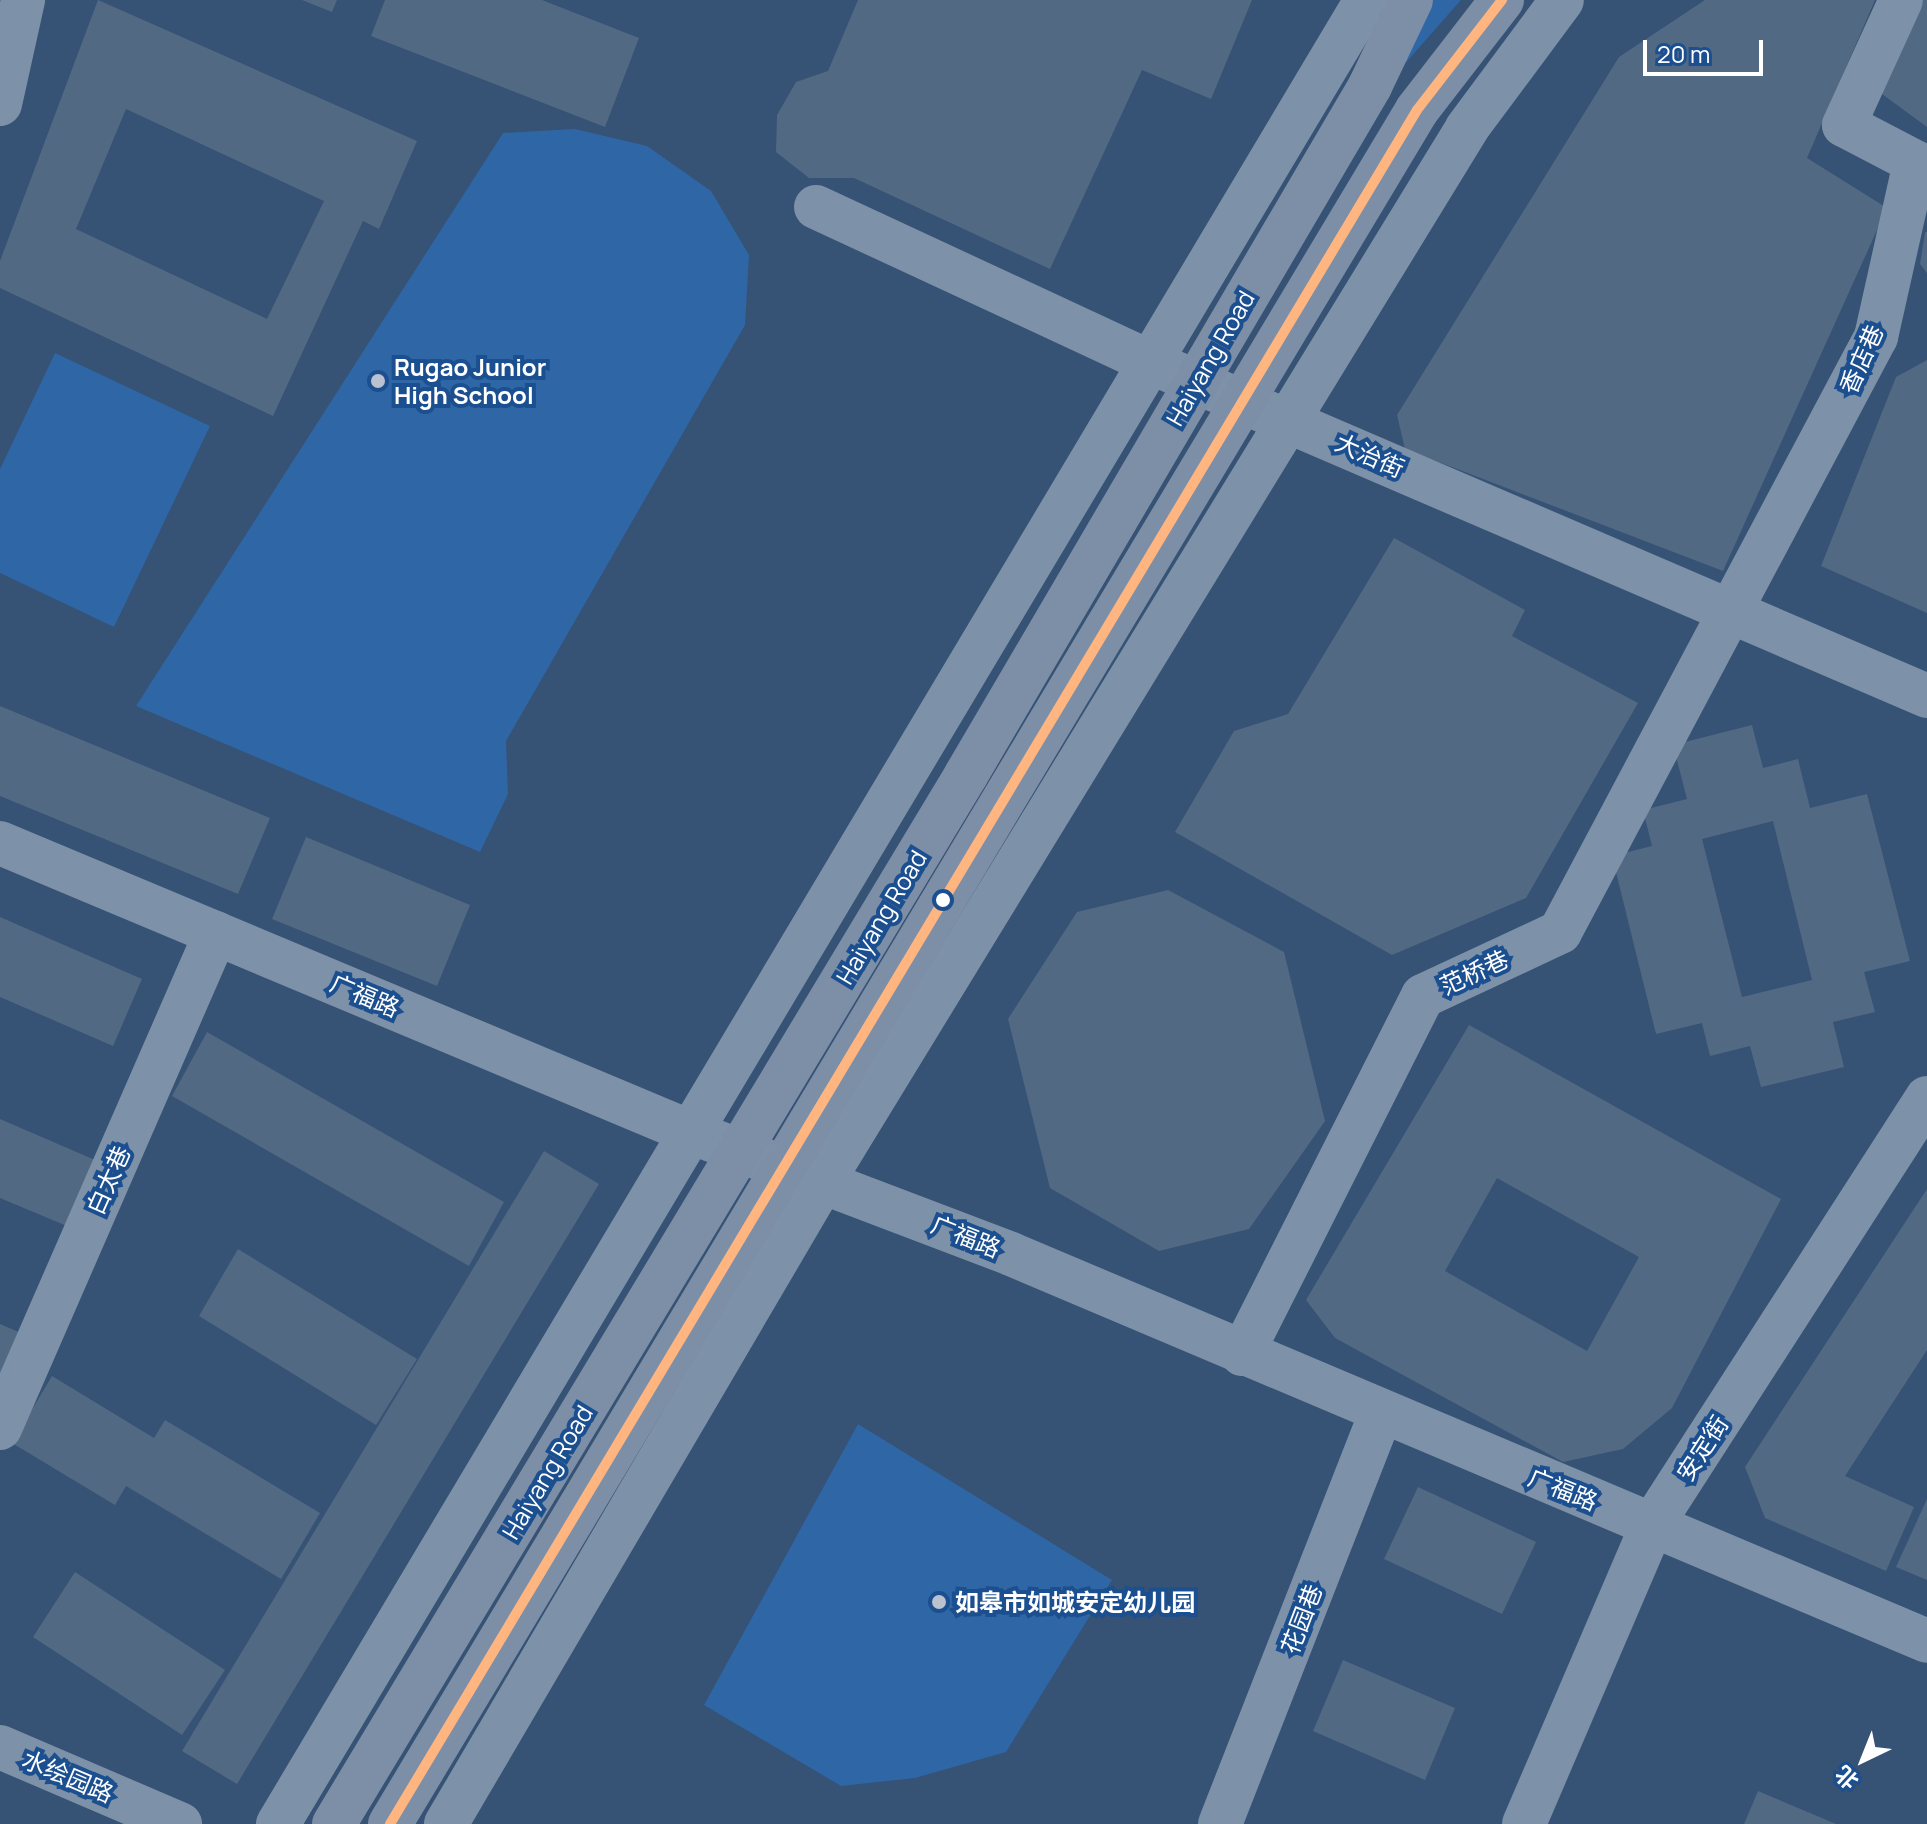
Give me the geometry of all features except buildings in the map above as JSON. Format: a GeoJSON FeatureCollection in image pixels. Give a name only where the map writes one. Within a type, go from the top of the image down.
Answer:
{"type":"FeatureCollection","features":[{"type":"Feature","properties":{"kind":"main road","name":"Haiyang Road"},"geometry":{"type":"LineString","coordinates":[[334,1824],[742,1149],[1197,380],[1370,86],[1411,0]]}},
{"type":"Feature","properties":{"kind":"main road","name":"Haiyang Road"},"geometry":{"type":"LineString","coordinates":[[390,1824],[1417,110],[1502,0]]}},
{"type":"Feature","properties":{"kind":"street"},"geometry":{"type":"LineString","coordinates":[[278,1824],[693,1133],[1366,0]]}},
{"type":"Feature","properties":{"kind":"street"},"geometry":{"type":"LineString","coordinates":[[446,1824],[825,1178],[1467,128],[1562,0]]}},
{"type":"Feature","properties":{"kind":"street","name":"香店巷"},"geometry":{"type":"LineString","coordinates":[[1731,613],[1879,323],[1915,162],[1844,125],[1901,0]]}},
{"type":"Feature","properties":{"kind":"street"},"geometry":{"type":"LineString","coordinates":[[0,104],[19,1]]}},
{"type":"Feature","properties":{"kind":"street","name":"大治街"},"geometry":{"type":"LineString","coordinates":[[816,207],[1150,362],[1289,419],[1927,696]]}},
{"type":"Feature","properties":{"kind":"street","name":"范桥巷"},"geometry":{"type":"LineString","coordinates":[[1242,1354],[1423,996],[1560,932],[1731,613]]}},
{"type":"Feature","properties":{"kind":"street","name":"广福路"},"geometry":{"type":"LineString","coordinates":[[0,843],[693,1133],[825,1178],[1927,1641]]}},
{"type":"Feature","properties":{"kind":"street","name":"白太巷"},"geometry":{"type":"LineString","coordinates":[[0,1428],[216,933]]}},
{"type":"Feature","properties":{"kind":"street","name":"安定街"},"geometry":{"type":"LineString","coordinates":[[1524,1824],[1652,1525],[1927,1098]]}},
{"type":"Feature","properties":{"kind":"street","name":"花园巷"},"geometry":{"type":"LineString","coordinates":[[1220,1824],[1381,1414]]}},
{"type":"Feature","properties":{"kind":"street","name":"水绘园路"},"geometry":{"type":"LineString","coordinates":[[0,1747],[180,1824]]}},
{"type":"Feature","properties":{"kind":"shaded area"},"geometry":{"type":"Polygon","coordinates":[[[1432,0],[1461,0],[1388,83],[1432,0]]]}},
{"type":"Feature","properties":{"kind":"shaded area"},"geometry":{"type":"Polygon","coordinates":[[[575,129],[647,146],[711,191],[749,255],[745,325],[506,741],[508,794],[480,852],[136,706],[503,133],[575,129]]]}},
{"type":"Feature","properties":{"kind":"shaded area"},"geometry":{"type":"Polygon","coordinates":[[[55,353],[210,426],[114,627],[0,573],[0,469],[55,353]]]}},
{"type":"Feature","properties":{"kind":"shaded area"},"geometry":{"type":"Polygon","coordinates":[[[858,1424],[1112,1580],[1006,1752],[915,1778],[841,1786],[704,1705],[858,1424]]]}},
{"type":"Feature","properties":{"kind":"transit line"},"geometry":{"type":"LineString","coordinates":[[390,1824],[1417,110],[1502,0]]}},
{"type":"Feature","properties":{"kind":"place","name":"Rugao Junior High School"},"geometry":{"type":"Point","coordinates":[378,381]}},
{"type":"Feature","properties":{"kind":"place","name":"如皋市如城安定幼儿园"},"geometry":{"type":"Point","coordinates":[939,1602]}}]}
